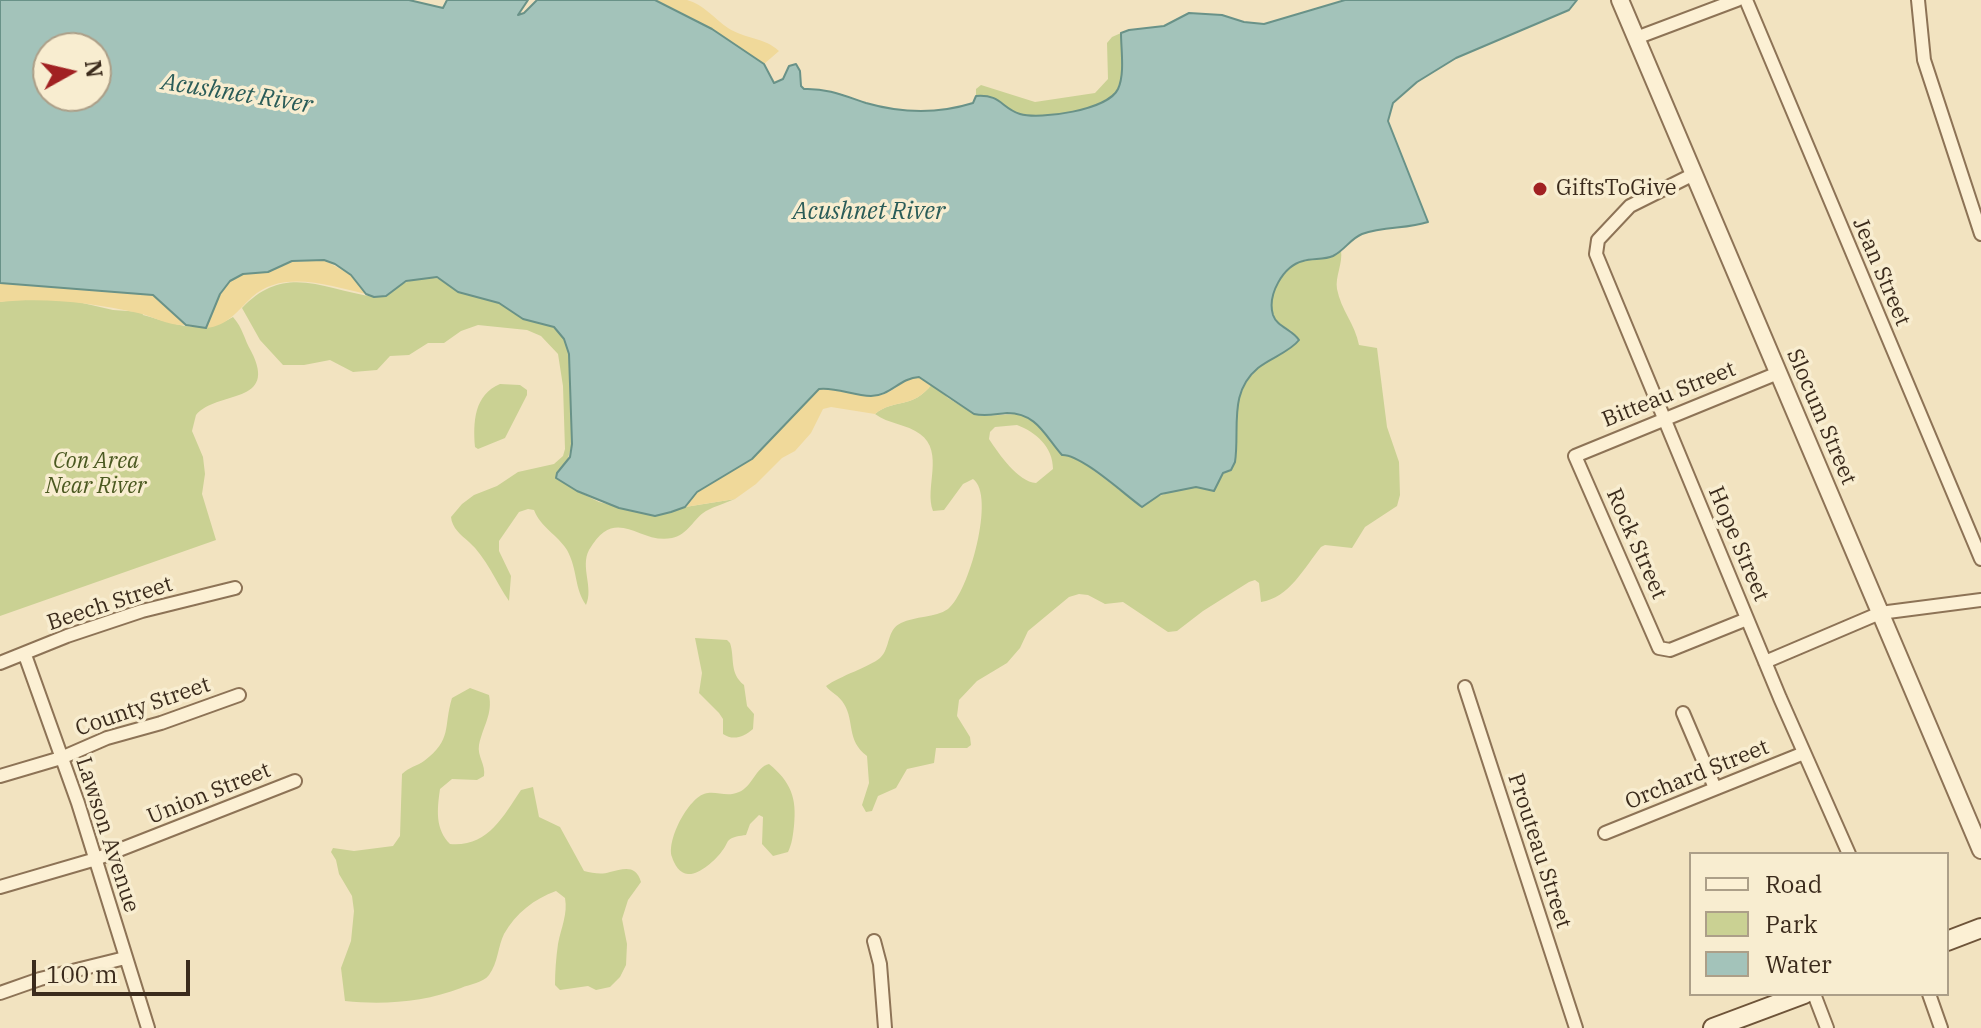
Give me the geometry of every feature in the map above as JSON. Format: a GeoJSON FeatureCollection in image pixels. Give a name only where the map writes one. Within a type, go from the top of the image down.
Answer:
{"type":"FeatureCollection","features":[{"type":"Feature","properties":{"kind":"main road"},"geometry":{"type":"LineString","coordinates":[[1949,940],[1981,928]]}},
{"type":"Feature","properties":{"kind":"main road"},"geometry":{"type":"LineString","coordinates":[[1713,1028],[1799,996]]}},
{"type":"Feature","properties":{"kind":"street","name":"Slocum Street"},"geometry":{"type":"LineString","coordinates":[[1620,0],[1981,850]]}},
{"type":"Feature","properties":{"kind":"street"},"geometry":{"type":"LineString","coordinates":[[1636,38],[1737,0]]}},
{"type":"Feature","properties":{"kind":"street","name":"Jean Street"},"geometry":{"type":"LineString","coordinates":[[1746,0],[1981,559]]}},
{"type":"Feature","properties":{"kind":"street"},"geometry":{"type":"LineString","coordinates":[[1918,0],[1924,60],[1981,234]]}},
{"type":"Feature","properties":{"kind":"street","name":"Hope Street"},"geometry":{"type":"LineString","coordinates":[[1694,174],[1637,201],[1600,237],[1595,248],[1599,265],[1765,662],[1848,852]]}},
{"type":"Feature","properties":{"kind":"street","name":"Bitteau Street"},"geometry":{"type":"LineString","coordinates":[[1575,456],[1778,373]]}},
{"type":"Feature","properties":{"kind":"street","name":"Rock Street"},"geometry":{"type":"LineString","coordinates":[[1575,456],[1659,648],[1670,650],[1747,619]]}},
{"type":"Feature","properties":{"kind":"street","name":"Beech Street"},"geometry":{"type":"LineString","coordinates":[[0,663],[142,611],[235,588]]}},
{"type":"Feature","properties":{"kind":"street"},"geometry":{"type":"LineString","coordinates":[[1765,662],[1880,613],[1981,600]]}},
{"type":"Feature","properties":{"kind":"street","name":"Lawson Avenue"},"geometry":{"type":"LineString","coordinates":[[25,655],[96,859],[148,1028]]}},
{"type":"Feature","properties":{"kind":"street","name":"Prouteau Street"},"geometry":{"type":"LineString","coordinates":[[1465,687],[1576,1028]]}},
{"type":"Feature","properties":{"kind":"street","name":"County Street"},"geometry":{"type":"LineString","coordinates":[[0,776],[61,758],[107,738],[161,723],[239,695]]}},
{"type":"Feature","properties":{"kind":"street"},"geometry":{"type":"LineString","coordinates":[[1683,713],[1715,788]]}},
{"type":"Feature","properties":{"kind":"street","name":"Orchard Street"},"geometry":{"type":"LineString","coordinates":[[1605,833],[1804,753]]}},
{"type":"Feature","properties":{"kind":"street","name":"Union Street"},"geometry":{"type":"LineString","coordinates":[[0,887],[96,859],[295,781]]}},
{"type":"Feature","properties":{"kind":"street"},"geometry":{"type":"LineString","coordinates":[[874,941],[880,964],[885,1028]]}},
{"type":"Feature","properties":{"kind":"street"},"geometry":{"type":"LineString","coordinates":[[0,993],[40,979],[125,958]]}},
{"type":"Feature","properties":{"kind":"street"},"geometry":{"type":"LineString","coordinates":[[1815,996],[1827,1028]]}},
{"type":"Feature","properties":{"kind":"street"},"geometry":{"type":"LineString","coordinates":[[1930,996],[1941,1028]]}},
{"type":"Feature","properties":{"kind":"green space"},"geometry":{"type":"Polygon","coordinates":[[[1121,33],[1120,83],[1112,96],[1101,103],[1073,112],[1030,116],[1014,112],[990,97],[976,96],[976,89],[981,85],[1035,102],[1095,93],[1108,79],[1107,43],[1121,33]]]}},
{"type":"Feature","properties":{"kind":"green space"},"geometry":{"type":"Polygon","coordinates":[[[1341,250],[1337,289],[1359,345],[1377,348],[1387,427],[1399,462],[1400,495],[1397,506],[1365,527],[1352,548],[1321,547],[1280,595],[1261,602],[1259,583],[1255,580],[1249,582],[1177,631],[1168,632],[1123,602],[1105,604],[1079,594],[1069,597],[1028,631],[1020,648],[1007,663],[977,681],[959,700],[957,716],[970,737],[971,745],[967,748],[936,748],[934,763],[907,769],[896,788],[878,796],[872,811],[866,812],[862,805],[869,783],[867,756],[856,744],[844,704],[826,686],[880,658],[896,626],[948,609],[964,584],[971,565],[982,504],[973,479],[963,484],[944,510],[933,511],[933,460],[927,442],[915,431],[875,414],[889,406],[910,401],[932,384],[974,414],[1017,414],[1033,419],[1049,435],[1057,449],[1081,461],[1142,507],[1172,492],[1204,488],[1223,473],[1237,447],[1236,406],[1240,389],[1258,368],[1295,345],[1292,331],[1278,323],[1272,314],[1272,297],[1280,280],[1299,262],[1341,250]],[[1017,425],[995,427],[989,439],[1016,473],[1036,483],[1053,469],[1052,461],[1042,441],[1017,425]]]}},
{"type":"Feature","properties":{"kind":"green space"},"geometry":{"type":"Polygon","coordinates":[[[425,277],[441,279],[458,292],[499,303],[523,319],[554,327],[564,339],[569,354],[572,444],[566,465],[557,473],[577,491],[599,502],[655,516],[685,507],[735,499],[706,511],[682,534],[672,538],[660,539],[618,527],[599,536],[587,557],[589,592],[586,605],[563,544],[541,522],[534,510],[519,512],[499,541],[499,551],[511,576],[509,601],[481,555],[455,528],[451,517],[474,495],[497,486],[518,472],[554,464],[563,456],[563,386],[558,354],[541,336],[527,330],[478,325],[461,331],[444,343],[428,343],[409,355],[390,356],[377,370],[353,372],[330,360],[283,365],[260,340],[242,308],[258,294],[290,282],[379,297],[405,283],[425,277]]]}},
{"type":"Feature","properties":{"kind":"green space","name":"Con Area Near River"},"geometry":{"type":"Polygon","coordinates":[[[23,298],[65,299],[113,310],[142,312],[143,315],[178,325],[200,327],[222,323],[233,317],[258,368],[257,380],[251,388],[206,407],[196,415],[192,431],[203,457],[205,474],[202,494],[216,540],[0,616],[0,302],[23,298]]]}},
{"type":"Feature","properties":{"kind":"green space"},"geometry":{"type":"Polygon","coordinates":[[[500,384],[520,385],[527,390],[527,395],[505,438],[478,449],[474,438],[477,410],[485,395],[500,384]]]}},
{"type":"Feature","properties":{"kind":"green space"},"geometry":{"type":"Polygon","coordinates":[[[695,638],[727,640],[730,643],[734,670],[744,685],[747,706],[754,714],[753,729],[746,734],[735,738],[723,734],[723,719],[699,693],[702,673],[695,638]]]}},
{"type":"Feature","properties":{"kind":"green space"},"geometry":{"type":"Polygon","coordinates":[[[470,688],[489,695],[489,714],[479,749],[484,776],[477,780],[452,779],[440,789],[438,819],[445,838],[450,844],[463,844],[484,836],[493,829],[521,790],[533,787],[539,817],[560,827],[584,871],[600,874],[628,869],[639,876],[641,882],[628,900],[622,919],[627,944],[626,965],[610,987],[560,990],[555,985],[557,949],[566,904],[565,898],[556,891],[540,898],[514,920],[504,934],[492,970],[483,980],[419,999],[375,1003],[345,1001],[341,968],[351,941],[354,911],[352,896],[331,852],[333,848],[354,851],[393,846],[400,836],[402,774],[424,761],[439,746],[446,732],[452,698],[470,688]]]}},
{"type":"Feature","properties":{"kind":"green space"},"geometry":{"type":"Polygon","coordinates":[[[769,764],[783,777],[793,799],[794,826],[788,852],[773,856],[762,844],[763,817],[759,815],[750,824],[746,835],[730,839],[707,866],[692,874],[680,870],[671,849],[676,830],[687,809],[701,795],[739,792],[769,764]]]}},
{"type":"Feature","properties":{"kind":"sand"},"geometry":{"type":"Polygon","coordinates":[[[655,0],[693,2],[728,28],[779,51],[764,64],[712,29],[655,0]]]}},
{"type":"Feature","properties":{"kind":"sand"},"geometry":{"type":"Polygon","coordinates":[[[324,260],[351,275],[366,294],[307,282],[278,284],[252,297],[226,321],[206,328],[220,294],[230,281],[243,274],[268,272],[292,262],[324,260]]]}},
{"type":"Feature","properties":{"kind":"sand"},"geometry":{"type":"Polygon","coordinates":[[[0,283],[153,295],[186,325],[87,304],[35,300],[0,302],[0,283]]]}},
{"type":"Feature","properties":{"kind":"sand"},"geometry":{"type":"Polygon","coordinates":[[[912,377],[932,384],[910,401],[889,406],[875,414],[831,407],[823,409],[811,433],[795,451],[782,458],[756,484],[735,499],[685,507],[697,492],[752,459],[819,389],[876,396],[888,393],[912,377]]]}},
{"type":"Feature","properties":{"kind":"water","name":"Acushnet River"},"geometry":{"type":"Polygon","coordinates":[[[0,0],[409,0],[443,8],[447,0],[528,0],[518,15],[537,0],[655,0],[712,29],[764,64],[774,83],[783,79],[789,66],[796,64],[804,89],[828,91],[879,106],[933,110],[960,107],[973,103],[976,96],[984,96],[996,99],[1020,114],[1042,116],[1088,108],[1112,96],[1118,89],[1121,76],[1121,33],[1164,26],[1189,13],[1222,15],[1264,24],[1345,0],[1577,0],[1569,10],[1456,58],[1417,82],[1393,103],[1388,121],[1428,222],[1362,234],[1333,256],[1303,261],[1289,269],[1275,290],[1273,315],[1299,340],[1258,368],[1242,388],[1237,412],[1235,462],[1231,470],[1223,473],[1214,491],[1196,487],[1161,494],[1142,507],[1091,468],[1062,455],[1033,421],[1017,414],[974,414],[919,377],[906,380],[878,395],[864,396],[819,389],[752,459],[697,492],[685,507],[655,516],[619,508],[577,491],[556,478],[570,457],[572,444],[569,354],[564,339],[554,327],[523,319],[499,303],[458,292],[437,277],[406,281],[386,296],[374,297],[366,294],[351,275],[324,260],[292,261],[268,272],[243,274],[230,281],[220,294],[206,328],[186,325],[153,295],[0,283],[0,0]]]}},
{"type":"Feature","properties":{"kind":"place","name":"GiftsToGive"},"geometry":{"type":"Point","coordinates":[1540,189]}}]}
